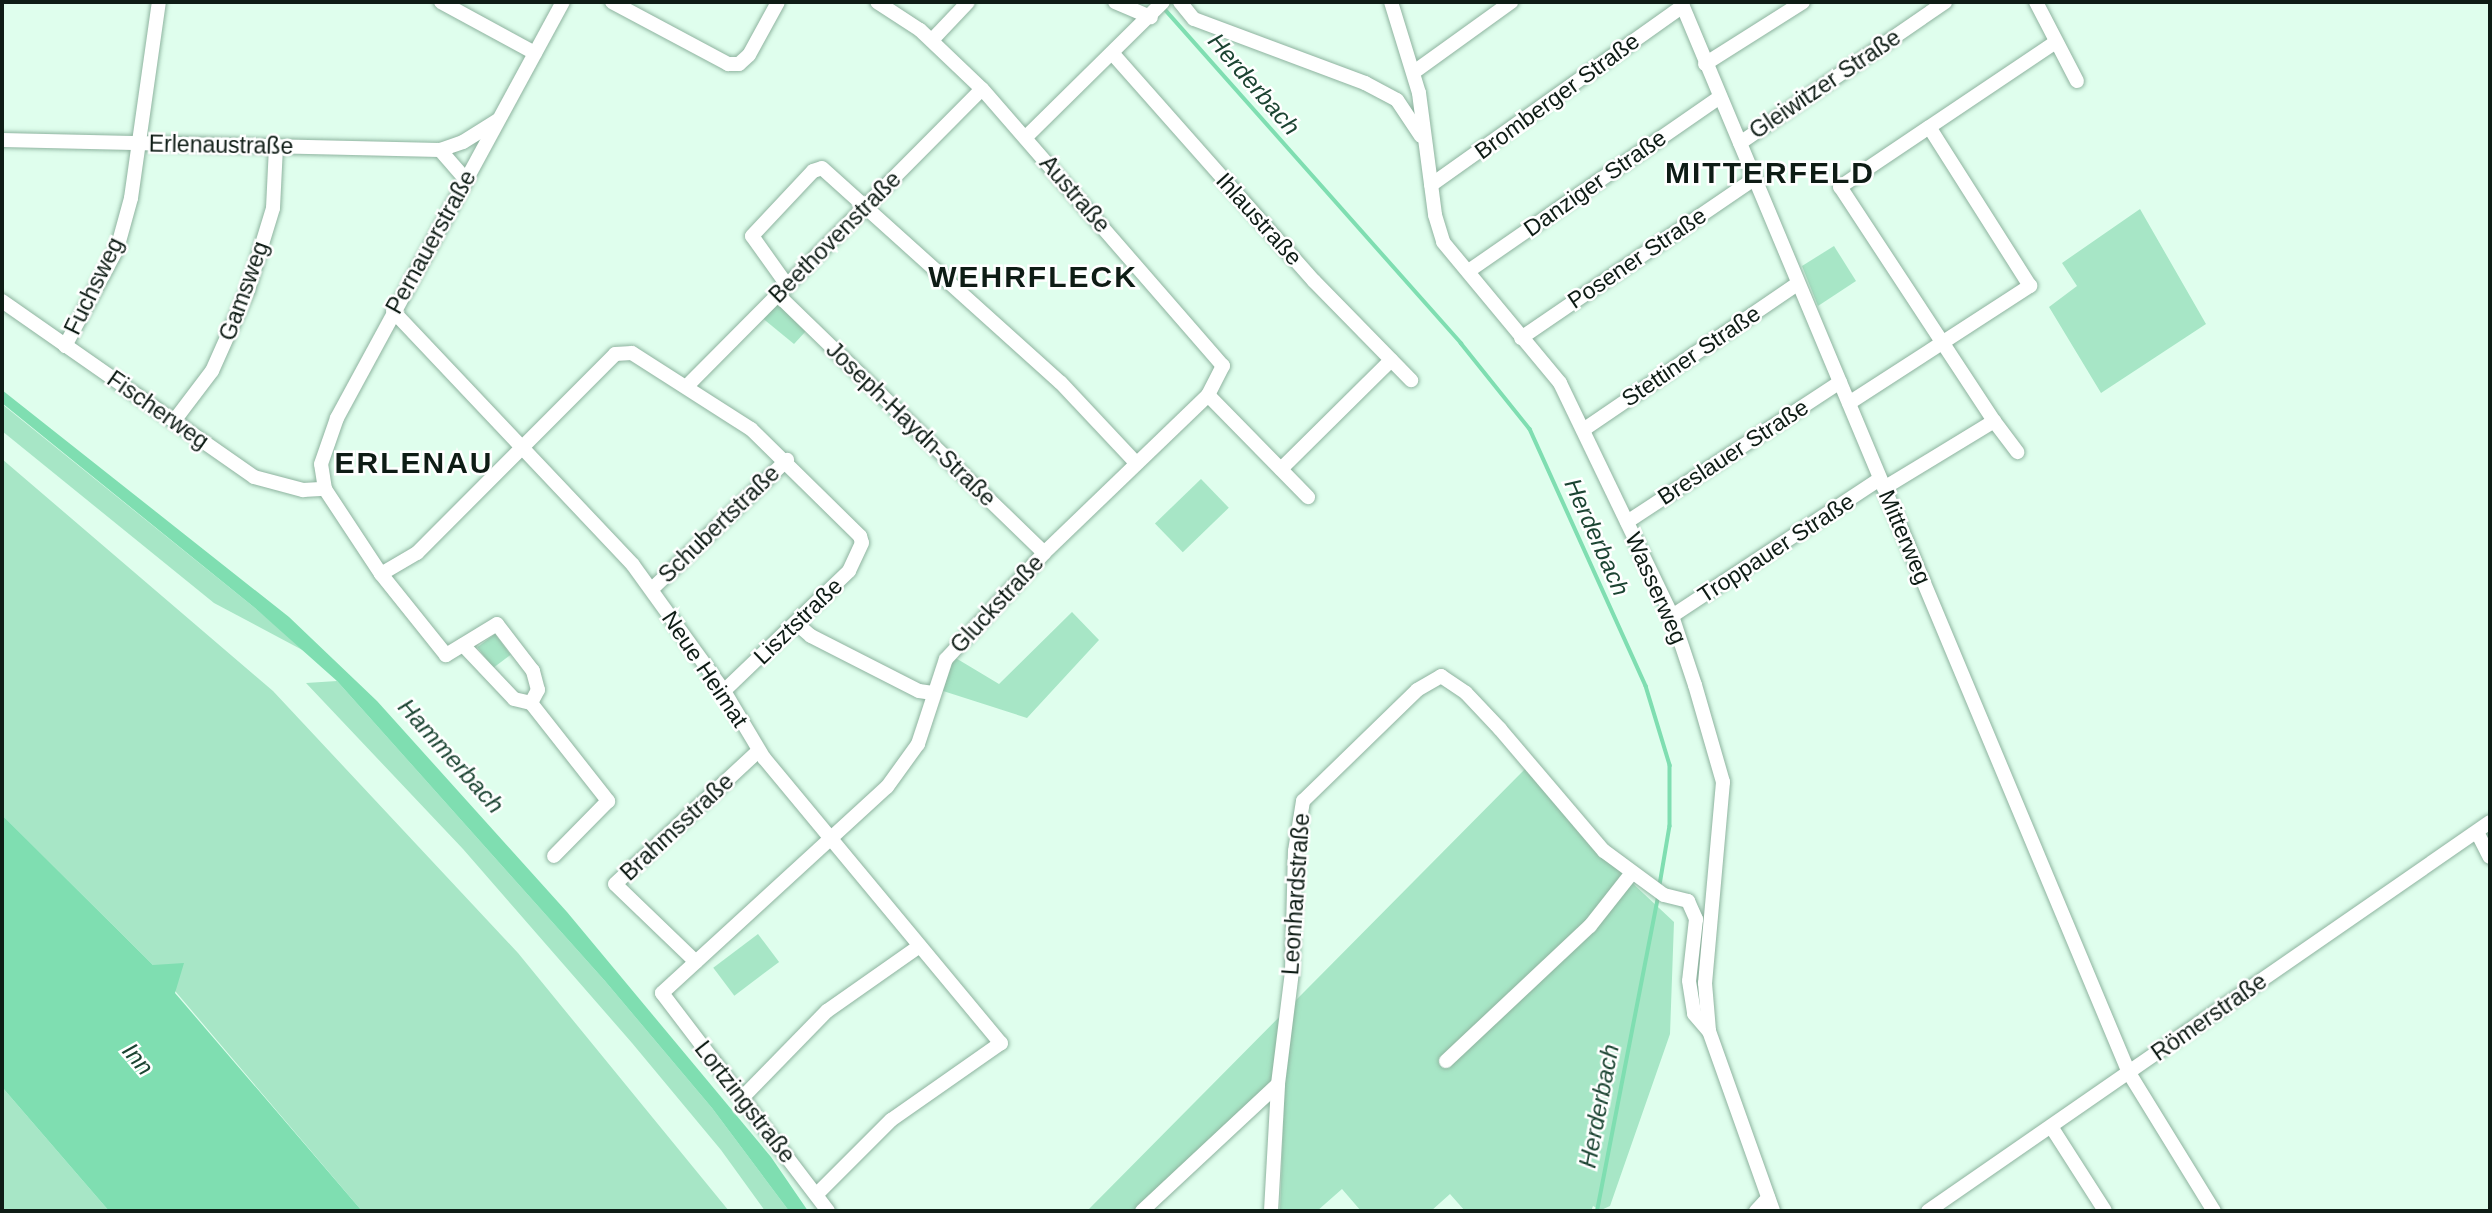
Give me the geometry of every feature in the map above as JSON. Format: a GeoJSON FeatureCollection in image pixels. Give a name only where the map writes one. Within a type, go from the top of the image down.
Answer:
{"type":"FeatureCollection","features":[{"type":"Feature","properties":{"kind":"street","name":"Fuchsweg"},"geometry":{"type":"LineString","coordinates":[[65,346],[117,249],[139,143],[159,2]]}},
{"type":"Feature","properties":{"kind":"street"},"geometry":{"type":"LineString","coordinates":[[441,2],[536,53]]}},
{"type":"Feature","properties":{"kind":"street","name":"Pernauerstraße"},"geometry":{"type":"LineString","coordinates":[[325,489],[321,464],[337,418],[563,2]]}},
{"type":"Feature","properties":{"kind":"street"},"geometry":{"type":"LineString","coordinates":[[612,2],[728,64],[739,64],[749,55],[779,2]]}},
{"type":"Feature","properties":{"kind":"street","name":"Austraße"},"geometry":{"type":"LineString","coordinates":[[877,2],[932,40],[982,89],[1223,366],[1208,394]]}},
{"type":"Feature","properties":{"kind":"street"},"geometry":{"type":"LineString","coordinates":[[932,40],[968,2]]}},
{"type":"Feature","properties":{"kind":"street"},"geometry":{"type":"LineString","coordinates":[[1115,2],[1151,16]]}},
{"type":"Feature","properties":{"kind":"street"},"geometry":{"type":"LineString","coordinates":[[1026,137],[1163,2]]}},
{"type":"Feature","properties":{"kind":"street"},"geometry":{"type":"LineString","coordinates":[[1180,2],[1194,19],[1366,83],[1397,100],[1413,119],[1428,149]]}},
{"type":"Feature","properties":{"kind":"street","name":"Wasserweg"},"geometry":{"type":"LineString","coordinates":[[1391,2],[1414,72],[1428,149],[1431,186],[1443,242],[1470,270],[1521,338],[1560,383],[1586,428],[1672,615],[1723,782],[1705,983],[1709,1031]]}},
{"type":"Feature","properties":{"kind":"street"},"geometry":{"type":"LineString","coordinates":[[1414,72],[1511,2]]}},
{"type":"Feature","properties":{"kind":"street"},"geometry":{"type":"LineString","coordinates":[[1705,64],[1802,2]]}},
{"type":"Feature","properties":{"kind":"street","name":"Gleiwitzer Straße"},"geometry":{"type":"LineString","coordinates":[[1740,142],[1945,2]]}},
{"type":"Feature","properties":{"kind":"street"},"geometry":{"type":"LineString","coordinates":[[2036,2],[2077,81]]}},
{"type":"Feature","properties":{"kind":"street","name":"Mitterweg"},"geometry":{"type":"LineString","coordinates":[[1682,4],[1796,285],[1849,403],[2129,1073],[2214,1211]]}},
{"type":"Feature","properties":{"kind":"street","name":"Bromberger Straße"},"geometry":{"type":"LineString","coordinates":[[1431,186],[1682,4]]}},
{"type":"Feature","properties":{"kind":"street"},"geometry":{"type":"LineString","coordinates":[[2017,452],[1840,187],[2056,42]]}},
{"type":"Feature","properties":{"kind":"street","name":"Ihlaustraße"},"geometry":{"type":"LineString","coordinates":[[1113,54],[1314,281],[1411,380]]}},
{"type":"Feature","properties":{"kind":"street","name":"Beethovenstraße"},"geometry":{"type":"LineString","coordinates":[[688,386],[982,89]]}},
{"type":"Feature","properties":{"kind":"street","name":"Danziger Straße"},"geometry":{"type":"LineString","coordinates":[[1470,270],[1720,96]]}},
{"type":"Feature","properties":{"kind":"street","name":"Erlenaustraße"},"geometry":{"type":"LineString","coordinates":[[2,140],[440,150],[463,142],[498,120]]}},
{"type":"Feature","properties":{"kind":"street"},"geometry":{"type":"LineString","coordinates":[[1849,403],[2030,286],[1929,127]]}},
{"type":"Feature","properties":{"kind":"street","name":"Gamsweg"},"geometry":{"type":"LineString","coordinates":[[174,421],[212,372],[248,290],[273,208],[276,147]]}},
{"type":"Feature","properties":{"kind":"street"},"geometry":{"type":"LineString","coordinates":[[440,150],[465,180]]}},
{"type":"Feature","properties":{"kind":"street","name":"Joseph-Haydn-Straße"},"geometry":{"type":"LineString","coordinates":[[865,207],[822,168],[813,171],[752,236],[782,290],[1044,553]]}},
{"type":"Feature","properties":{"kind":"street","name":"Posener Straße"},"geometry":{"type":"LineString","coordinates":[[1521,338],[1754,179]]}},
{"type":"Feature","properties":{"kind":"street"},"geometry":{"type":"LineString","coordinates":[[865,207],[1060,383],[1136,463]]}},
{"type":"Feature","properties":{"kind":"street","name":"Stettiner Straße"},"geometry":{"type":"LineString","coordinates":[[1586,428],[1796,285]]}},
{"type":"Feature","properties":{"kind":"street","name":"Fischerweg"},"geometry":{"type":"LineString","coordinates":[[2,301],[254,477],[303,490],[325,489]]}},
{"type":"Feature","properties":{"kind":"street","name":"Neue Heimat"},"geometry":{"type":"LineString","coordinates":[[393,311],[652,589],[724,691],[758,751],[829,841],[1001,1043],[891,1120],[817,1194]]}},
{"type":"Feature","properties":{"kind":"street"},"geometry":{"type":"LineString","coordinates":[[381,574],[417,553],[615,354],[632,353],[688,386],[786,460]]}},
{"type":"Feature","properties":{"kind":"street"},"geometry":{"type":"LineString","coordinates":[[1281,469],[1391,360]]}},
{"type":"Feature","properties":{"kind":"street","name":"Breslauer Straße"},"geometry":{"type":"LineString","coordinates":[[1627,522],[1840,382]]}},
{"type":"Feature","properties":{"kind":"street"},"geometry":{"type":"LineString","coordinates":[[1208,394],[1308,497]]}},
{"type":"Feature","properties":{"kind":"street","name":"Gluckstraße"},"geometry":{"type":"LineString","coordinates":[[662,993],[887,787],[918,744],[946,659],[1044,553],[1208,394]]}},
{"type":"Feature","properties":{"kind":"street","name":"Troppauer Straße"},"geometry":{"type":"LineString","coordinates":[[1672,615],[1882,484],[1994,421]]}},
{"type":"Feature","properties":{"kind":"street","name":"Lisztstraße"},"geometry":{"type":"LineString","coordinates":[[724,691],[797,624],[849,571],[862,543],[860,536],[786,460]]}},
{"type":"Feature","properties":{"kind":"street","name":"Schubertstraße"},"geometry":{"type":"LineString","coordinates":[[652,589],[786,460]]}},
{"type":"Feature","properties":{"kind":"street"},"geometry":{"type":"LineString","coordinates":[[325,489],[381,574],[446,655],[497,624],[533,671],[538,690],[531,703]]}},
{"type":"Feature","properties":{"kind":"street"},"geometry":{"type":"LineString","coordinates":[[797,624],[811,636],[919,691],[933,693]]}},
{"type":"Feature","properties":{"kind":"street"},"geometry":{"type":"LineString","coordinates":[[463,645],[514,699],[531,703],[608,801],[554,856]]}},
{"type":"Feature","properties":{"kind":"street","name":"Leonhardstraße"},"geometry":{"type":"LineString","coordinates":[[1271,1211],[1278,1084],[1292,972],[1295,851],[1303,801],[1417,690],[1441,676],[1466,693],[1604,851],[1631,874]]}},
{"type":"Feature","properties":{"kind":"street","name":"Brahmsstraße"},"geometry":{"type":"LineString","coordinates":[[696,962],[615,884],[758,751]]}},
{"type":"Feature","properties":{"kind":"street","name":"Römerstraße"},"geometry":{"type":"LineString","coordinates":[[1928,1211],[2052,1128],[2490,822]]}},
{"type":"Feature","properties":{"kind":"street"},"geometry":{"type":"LineString","coordinates":[[2477,832],[2490,857]]}},
{"type":"Feature","properties":{"kind":"street"},"geometry":{"type":"LineString","coordinates":[[1447,1062],[1590,926],[1631,874],[1664,895],[1688,901],[1696,919],[1689,981],[1694,1014],[1709,1031],[1771,1204],[1756,1211]]}},
{"type":"Feature","properties":{"kind":"street"},"geometry":{"type":"LineString","coordinates":[[742,1098],[827,1011],[918,947]]}},
{"type":"Feature","properties":{"kind":"street","name":"Lortzingstraße"},"geometry":{"type":"LineString","coordinates":[[662,993],[828,1211]]}},
{"type":"Feature","properties":{"kind":"street"},"geometry":{"type":"LineString","coordinates":[[1142,1211],[1278,1084]]}},
{"type":"Feature","properties":{"kind":"street"},"geometry":{"type":"LineString","coordinates":[[2052,1128],[2105,1211]]}},
{"type":"Feature","properties":{"kind":"shaded area"},"geometry":{"type":"Polygon","coordinates":[[[2140,209],[2206,324],[2101,393],[2049,307],[2077,286],[2062,263],[2140,209]]]}},
{"type":"Feature","properties":{"kind":"shaded area"},"geometry":{"type":"Polygon","coordinates":[[[1834,246],[1856,281],[1818,306],[1802,266],[1834,246]]]}},
{"type":"Feature","properties":{"kind":"shaded area"},"geometry":{"type":"Polygon","coordinates":[[[777,303],[806,331],[794,344],[760,316],[777,303]]]}},
{"type":"Feature","properties":{"kind":"shaded area"},"geometry":{"type":"Polygon","coordinates":[[[2,404],[308,653],[214,603],[2,431],[2,404]]]}},
{"type":"Feature","properties":{"kind":"shaded area"},"geometry":{"type":"Polygon","coordinates":[[[2,459],[273,691],[518,953],[729,1211],[362,1211],[153,965],[2,815],[2,459]]]}},
{"type":"Feature","properties":{"kind":"shaded area"},"geometry":{"type":"Polygon","coordinates":[[[1201,479],[1229,508],[1183,552],[1155,523],[1201,479]]]}},
{"type":"Feature","properties":{"kind":"shaded area"},"geometry":{"type":"Polygon","coordinates":[[[1072,612],[1099,640],[1027,718],[940,690],[954,657],[999,684],[1072,612]]]}},
{"type":"Feature","properties":{"kind":"shaded area"},"geometry":{"type":"Polygon","coordinates":[[[495,634],[511,655],[493,668],[477,647],[495,634]]]}},
{"type":"Feature","properties":{"kind":"shaded area"},"geometry":{"type":"Polygon","coordinates":[[[337,681],[605,981],[712,1108],[789,1211],[765,1211],[721,1150],[632,1043],[463,849],[306,683],[337,681]]]}},
{"type":"Feature","properties":{"kind":"shaded area"},"geometry":{"type":"Polygon","coordinates":[[[1528,766],[1598,851],[1674,922],[1670,1034],[1610,1206],[1601,1210],[1593,1206],[1591,1211],[1465,1211],[1450,1194],[1431,1211],[1361,1211],[1342,1189],[1317,1211],[1280,1211],[1285,1073],[1133,1211],[1087,1211],[1528,766]]]}},
{"type":"Feature","properties":{"kind":"shaded area"},"geometry":{"type":"Polygon","coordinates":[[[758,934],[779,962],[734,996],[713,968],[758,934]]]}},
{"type":"Feature","properties":{"kind":"shaded area"},"geometry":{"type":"Polygon","coordinates":[[[2,1087],[109,1211],[2,1211],[2,1087]]]}},
{"type":"Feature","properties":{"kind":"water"},"geometry":{"type":"Polygon","coordinates":[[[2,390],[289,617],[377,701],[567,912],[771,1157],[808,1211],[789,1211],[712,1108],[605,981],[337,681],[255,608],[2,403],[2,390]]]}},
{"type":"Feature","properties":{"kind":"water","name":"Inn"},"geometry":{"type":"Polygon","coordinates":[[[2,815],[153,965],[184,963],[175,993],[362,1211],[109,1211],[2,1087],[2,815]]]}},
{"type":"Feature","properties":{"kind":"waterway","name":"Herderbach"},"geometry":{"type":"LineString","coordinates":[[1162,6],[1461,343],[1530,429],[1646,686],[1670,765],[1670,826],[1660,885]]}},
{"type":"Feature","properties":{"kind":"waterway","name":"Herderbach"},"geometry":{"type":"LineString","coordinates":[[1597,1211],[1658,896]]}},
{"type":"Feature","properties":{"kind":"district","name":"MITTERFELD"},"geometry":{"type":"Point","coordinates":[1770,173]}},
{"type":"Feature","properties":{"kind":"district","name":"WEHRFLECK"},"geometry":{"type":"Point","coordinates":[1033,277]}},
{"type":"Feature","properties":{"kind":"district","name":"ERLENAU"},"geometry":{"type":"Point","coordinates":[414,463]}},
{"type":"Feature","properties":{"kind":"water label","name":"Hammerbach"},"geometry":{"type":"Point","coordinates":[451,756]}}]}
